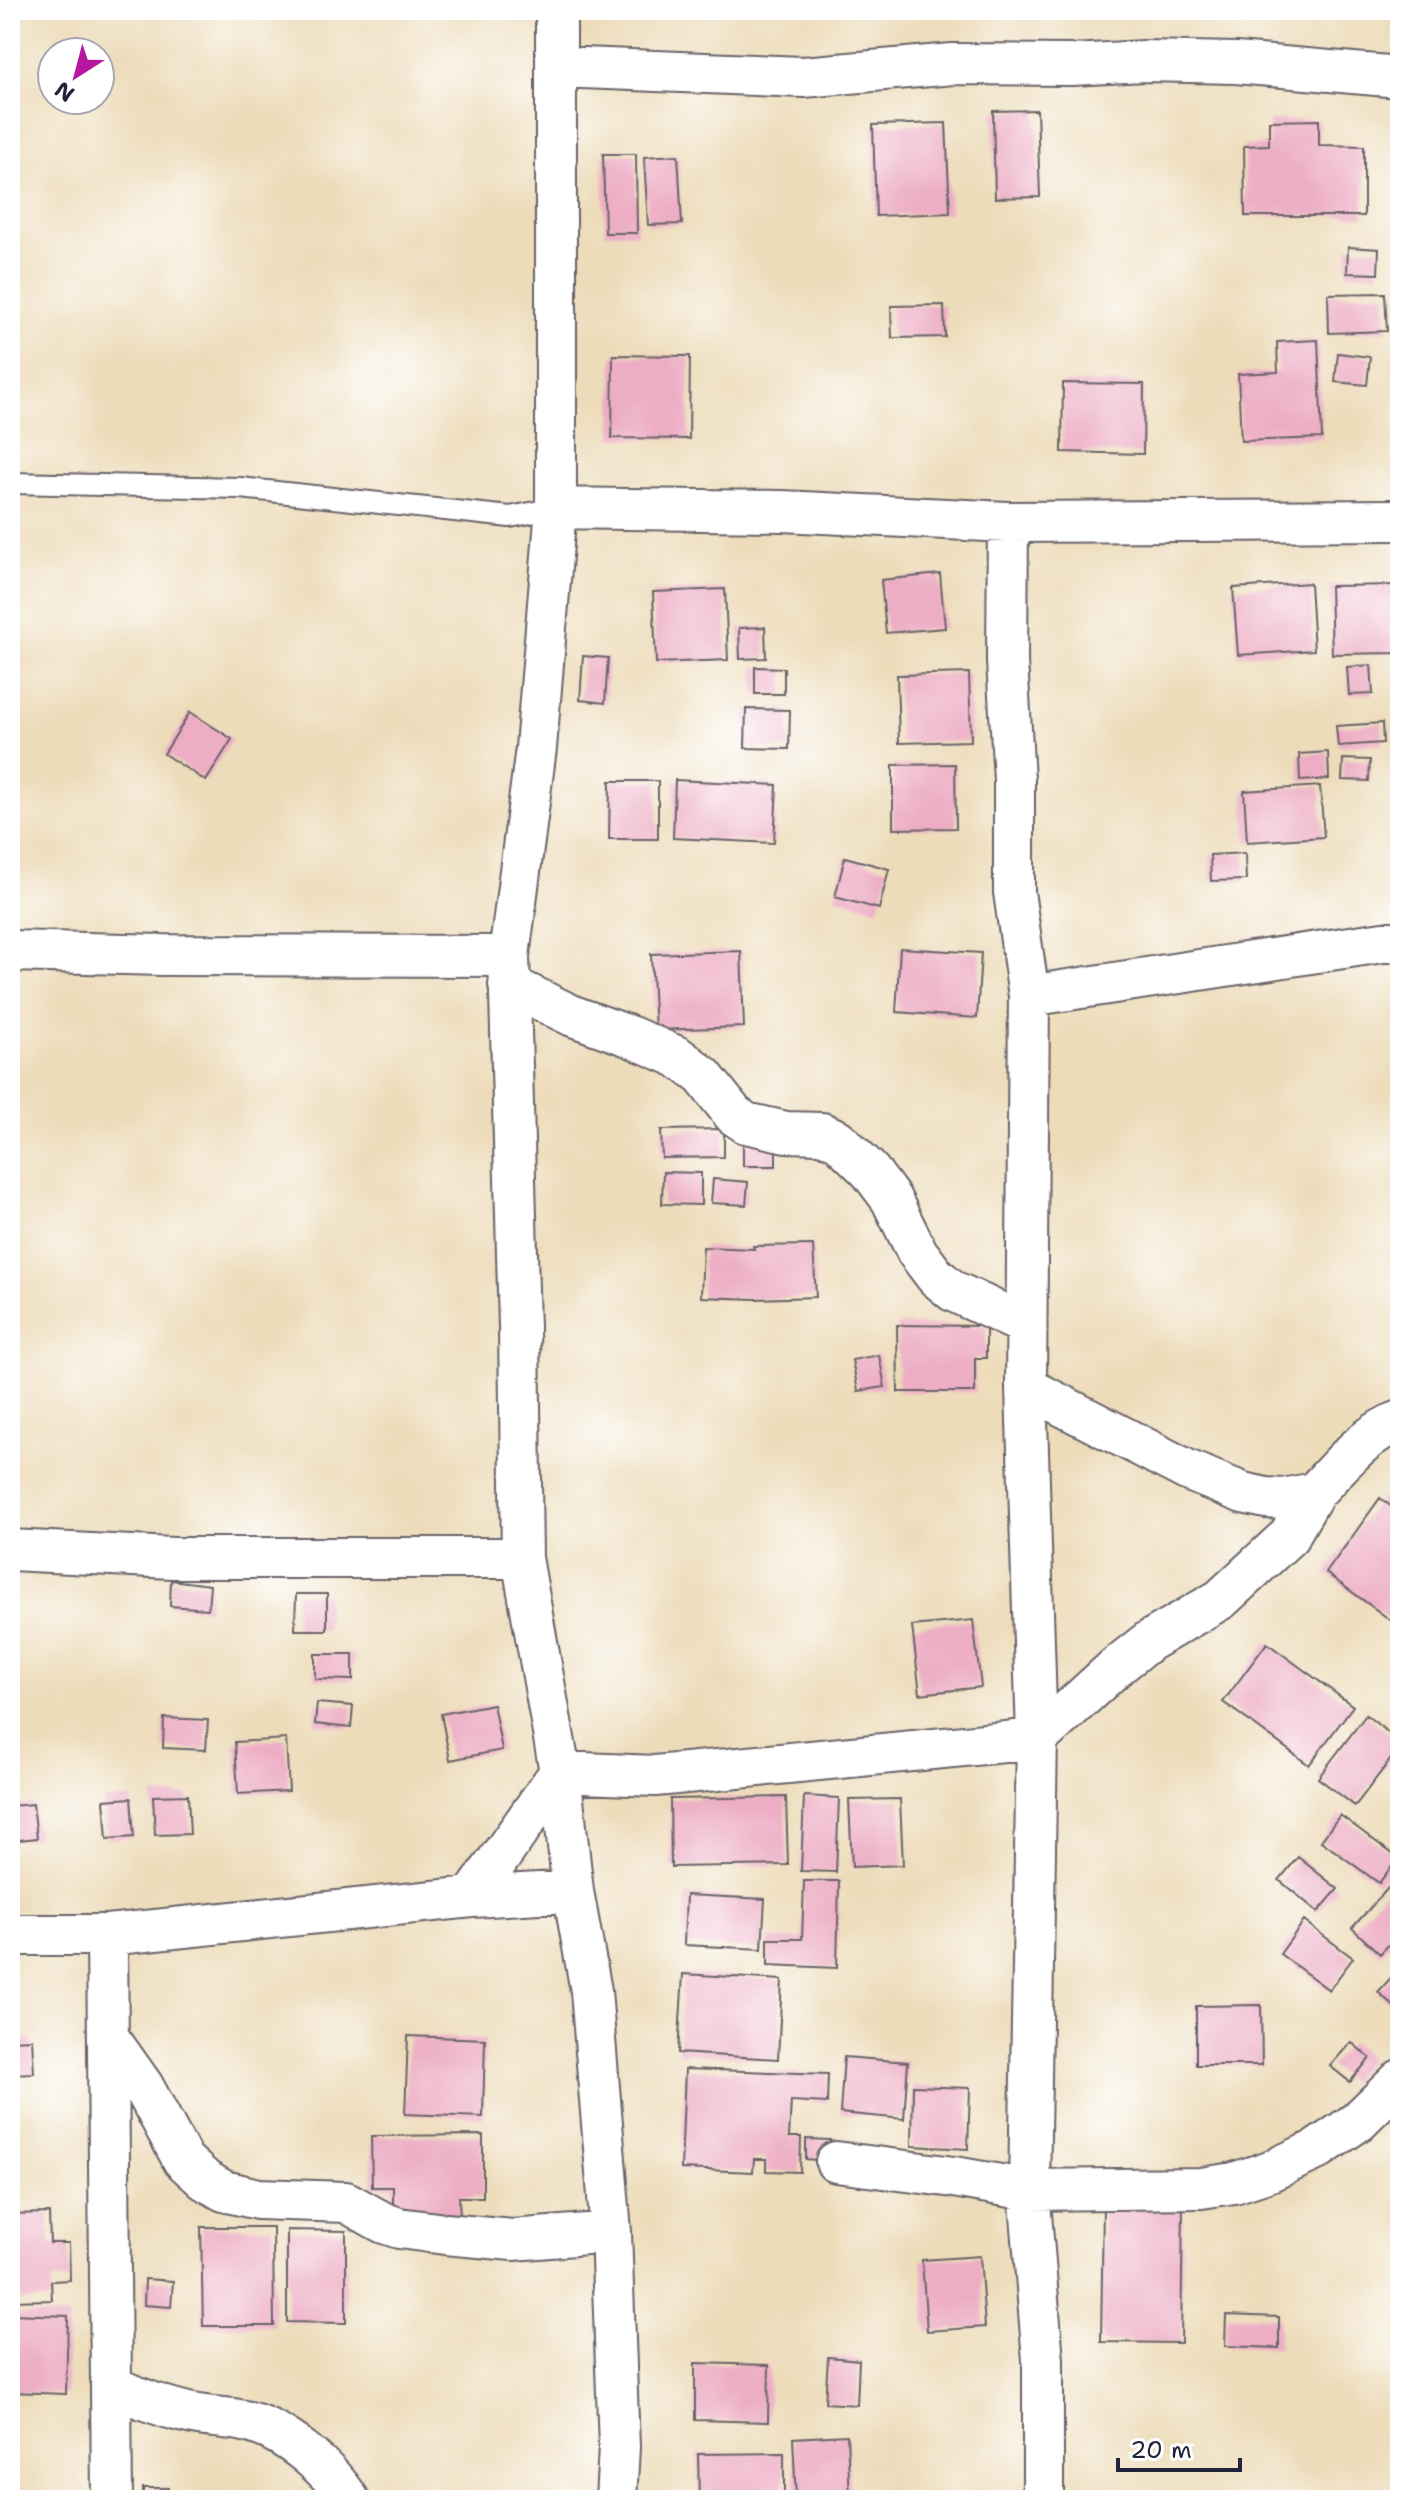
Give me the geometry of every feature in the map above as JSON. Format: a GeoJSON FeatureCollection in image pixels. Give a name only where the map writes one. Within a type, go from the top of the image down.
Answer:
{"type":"FeatureCollection","features":[{"type":"Feature","properties":{"kind":"street"},"geometry":{"type":"LineString","coordinates":[[556,10],[556,508],[536,748],[509,970],[522,1558],[560,1772],[573,1891],[591,1991],[611,2232],[619,2447],[616,2500]]}},
{"type":"Feature","properties":{"kind":"street"},"geometry":{"type":"LineString","coordinates":[[558,67],[803,77],[953,64],[1072,65],[1144,61],[1236,63],[1400,77]]}},
{"type":"Feature","properties":{"kind":"street"},"geometry":{"type":"LineString","coordinates":[[556,508],[782,511],[1008,522],[1400,520]]}},
{"type":"Feature","properties":{"kind":"street"},"geometry":{"type":"LineString","coordinates":[[1008,522],[1007,661],[1014,780],[1014,892],[1029,996],[1026,1387],[1037,1739],[1029,2190],[1043,2360],[1043,2500]]}},
{"type":"Feature","properties":{"kind":"street"},"geometry":{"type":"LineString","coordinates":[[1029,996],[1394,945]]}},
{"type":"Feature","properties":{"kind":"street"},"geometry":{"type":"LineString","coordinates":[[10,951],[509,970],[573,1016],[678,1057],[703,1076],[734,1115],[746,1123],[786,1132],[822,1133],[838,1140],[870,1171],[891,1199],[917,1252],[936,1277],[953,1291],[1026,1325]]}},
{"type":"Feature","properties":{"kind":"street"},"geometry":{"type":"LineString","coordinates":[[1026,1387],[1187,1470],[1243,1493],[1283,1499],[1314,1493]]}},
{"type":"Feature","properties":{"kind":"street"},"geometry":{"type":"LineString","coordinates":[[560,1772],[655,1776],[1037,1739],[1149,1641],[1221,1599],[1289,1536],[1314,1493],[1364,1443],[1387,1426],[1400,1421]]}},
{"type":"Feature","properties":{"kind":"street"},"geometry":{"type":"LineString","coordinates":[[10,1550],[173,1558],[522,1558]]}},
{"type":"Feature","properties":{"kind":"street"},"geometry":{"type":"LineString","coordinates":[[472,1897],[560,1772]]}},
{"type":"Feature","properties":{"kind":"street"},"geometry":{"type":"LineString","coordinates":[[10,1935],[107,1935],[472,1897],[573,1891]]}},
{"type":"Feature","properties":{"kind":"street"},"geometry":{"type":"LineString","coordinates":[[107,1935],[112,2500]]}},
{"type":"Feature","properties":{"kind":"street"},"geometry":{"type":"LineString","coordinates":[[109,2038],[143,2086],[183,2160],[205,2180],[224,2191],[270,2200],[346,2202],[399,2228],[445,2234],[513,2240],[611,2232]]}},
{"type":"Feature","properties":{"kind":"street"},"geometry":{"type":"LineString","coordinates":[[836,2162],[1029,2190],[1201,2188],[1234,2183],[1316,2150],[1357,2122],[1400,2080]]}},
{"type":"Feature","properties":{"kind":"street"},"geometry":{"type":"LineString","coordinates":[[111,2386],[151,2403],[195,2414],[249,2422],[267,2429],[290,2442],[325,2470],[349,2500]]}},
{"type":"Feature","properties":{"kind":"lane"},"geometry":{"type":"LineString","coordinates":[[10,483],[240,488],[510,517],[556,508]]}},
{"type":"Feature","properties":{"kind":"building"},"geometry":{"type":"Polygon","coordinates":[[[1037,110],[1040,197],[995,198],[993,111],[1037,110]]]}},
{"type":"Feature","properties":{"kind":"building"},"geometry":{"type":"Polygon","coordinates":[[[1319,120],[1319,145],[1364,146],[1364,216],[1245,216],[1244,146],[1269,145],[1269,121],[1319,120]]]}},
{"type":"Feature","properties":{"kind":"building"},"geometry":{"type":"Polygon","coordinates":[[[946,123],[950,213],[876,216],[873,125],[946,123]]]}},
{"type":"Feature","properties":{"kind":"building"},"geometry":{"type":"Polygon","coordinates":[[[603,154],[636,154],[637,233],[605,233],[603,154]]]}},
{"type":"Feature","properties":{"kind":"building"},"geometry":{"type":"Polygon","coordinates":[[[678,155],[682,224],[648,225],[644,157],[678,155]]]}},
{"type":"Feature","properties":{"kind":"building"},"geometry":{"type":"Polygon","coordinates":[[[1348,247],[1379,249],[1378,274],[1347,273],[1348,247]]]}},
{"type":"Feature","properties":{"kind":"building"},"geometry":{"type":"Polygon","coordinates":[[[1385,293],[1387,331],[1329,333],[1328,294],[1385,293]]]}},
{"type":"Feature","properties":{"kind":"building"},"geometry":{"type":"Polygon","coordinates":[[[944,305],[945,337],[892,338],[891,306],[944,305]]]}},
{"type":"Feature","properties":{"kind":"building"},"geometry":{"type":"Polygon","coordinates":[[[1318,340],[1322,438],[1241,441],[1238,374],[1278,372],[1277,342],[1318,340]]]}},
{"type":"Feature","properties":{"kind":"building"},"geometry":{"type":"Polygon","coordinates":[[[1338,353],[1370,357],[1367,385],[1335,382],[1338,353]]]}},
{"type":"Feature","properties":{"kind":"building"},"geometry":{"type":"Polygon","coordinates":[[[613,355],[690,356],[689,439],[612,438],[613,355]]]}},
{"type":"Feature","properties":{"kind":"building"},"geometry":{"type":"Polygon","coordinates":[[[1063,383],[1144,384],[1143,454],[1062,452],[1063,383]]]}},
{"type":"Feature","properties":{"kind":"building"},"geometry":{"type":"Polygon","coordinates":[[[940,574],[945,628],[886,633],[881,580],[940,574]]]}},
{"type":"Feature","properties":{"kind":"building"},"geometry":{"type":"Polygon","coordinates":[[[1310,583],[1314,650],[1238,655],[1233,588],[1310,583]]]}},
{"type":"Feature","properties":{"kind":"building"},"geometry":{"type":"Polygon","coordinates":[[[1400,585],[1400,653],[1332,654],[1330,586],[1400,585]]]}},
{"type":"Feature","properties":{"kind":"building"},"geometry":{"type":"Polygon","coordinates":[[[725,589],[728,660],[656,663],[653,592],[725,589]]]}},
{"type":"Feature","properties":{"kind":"building"},"geometry":{"type":"Polygon","coordinates":[[[765,627],[766,658],[740,659],[739,628],[765,627]]]}},
{"type":"Feature","properties":{"kind":"building"},"geometry":{"type":"Polygon","coordinates":[[[583,656],[608,658],[605,703],[580,700],[583,656]]]}},
{"type":"Feature","properties":{"kind":"building"},"geometry":{"type":"Polygon","coordinates":[[[1371,665],[1373,694],[1349,695],[1347,667],[1371,665]]]}},
{"type":"Feature","properties":{"kind":"building"},"geometry":{"type":"Polygon","coordinates":[[[755,667],[784,668],[784,694],[755,694],[755,667]]]}},
{"type":"Feature","properties":{"kind":"building"},"geometry":{"type":"Polygon","coordinates":[[[969,673],[971,741],[899,743],[897,675],[969,673]]]}},
{"type":"Feature","properties":{"kind":"building"},"geometry":{"type":"Polygon","coordinates":[[[746,709],[790,710],[789,749],[745,748],[746,709]]]}},
{"type":"Feature","properties":{"kind":"building"},"geometry":{"type":"Polygon","coordinates":[[[190,712],[232,739],[206,781],[164,754],[190,712]]]}},
{"type":"Feature","properties":{"kind":"building"},"geometry":{"type":"Polygon","coordinates":[[[1382,723],[1383,743],[1338,746],[1336,726],[1382,723]]]}},
{"type":"Feature","properties":{"kind":"building"},"geometry":{"type":"Polygon","coordinates":[[[1328,752],[1329,779],[1300,781],[1299,754],[1328,752]]]}},
{"type":"Feature","properties":{"kind":"building"},"geometry":{"type":"Polygon","coordinates":[[[1343,759],[1370,760],[1369,781],[1342,780],[1343,759]]]}},
{"type":"Feature","properties":{"kind":"building"},"geometry":{"type":"Polygon","coordinates":[[[955,764],[956,828],[893,829],[893,765],[955,764]]]}},
{"type":"Feature","properties":{"kind":"building"},"geometry":{"type":"Polygon","coordinates":[[[675,780],[777,785],[774,843],[673,838],[675,780]]]}},
{"type":"Feature","properties":{"kind":"building"},"geometry":{"type":"Polygon","coordinates":[[[610,781],[658,781],[658,839],[609,839],[610,781]]]}},
{"type":"Feature","properties":{"kind":"building"},"geometry":{"type":"Polygon","coordinates":[[[1320,786],[1324,837],[1247,842],[1244,791],[1320,786]]]}},
{"type":"Feature","properties":{"kind":"building"},"geometry":{"type":"Polygon","coordinates":[[[1245,853],[1246,880],[1211,881],[1210,855],[1245,853]]]}},
{"type":"Feature","properties":{"kind":"building"},"geometry":{"type":"Polygon","coordinates":[[[845,857],[889,869],[879,909],[835,897],[845,857]]]}},
{"type":"Feature","properties":{"kind":"building"},"geometry":{"type":"Polygon","coordinates":[[[900,948],[981,953],[977,1018],[896,1012],[900,948]]]}},
{"type":"Feature","properties":{"kind":"building"},"geometry":{"type":"Polygon","coordinates":[[[741,951],[744,1027],[655,1030],[651,954],[741,951]]]}},
{"type":"Feature","properties":{"kind":"building"},"geometry":{"type":"Polygon","coordinates":[[[724,1129],[724,1157],[662,1158],[661,1130],[724,1129]]]}},
{"type":"Feature","properties":{"kind":"building"},"geometry":{"type":"Polygon","coordinates":[[[743,1142],[776,1143],[776,1166],[743,1166],[743,1142]]]}},
{"type":"Feature","properties":{"kind":"building"},"geometry":{"type":"Polygon","coordinates":[[[663,1172],[701,1173],[701,1205],[662,1204],[663,1172]]]}},
{"type":"Feature","properties":{"kind":"building"},"geometry":{"type":"Polygon","coordinates":[[[713,1179],[748,1182],[746,1205],[711,1203],[713,1179]]]}},
{"type":"Feature","properties":{"kind":"building"},"geometry":{"type":"Polygon","coordinates":[[[813,1245],[816,1297],[701,1297],[703,1247],[754,1249],[753,1246],[813,1245]]]}},
{"type":"Feature","properties":{"kind":"building"},"geometry":{"type":"Polygon","coordinates":[[[897,1325],[986,1326],[986,1358],[975,1358],[975,1392],[898,1392],[897,1325]]]}},
{"type":"Feature","properties":{"kind":"building"},"geometry":{"type":"Polygon","coordinates":[[[879,1355],[885,1387],[858,1391],[852,1360],[879,1355]]]}},
{"type":"Feature","properties":{"kind":"building"},"geometry":{"type":"Polygon","coordinates":[[[1380,1498],[1400,1513],[1400,1627],[1326,1573],[1380,1498]]]}},
{"type":"Feature","properties":{"kind":"building"},"geometry":{"type":"Polygon","coordinates":[[[171,1580],[210,1585],[208,1609],[170,1606],[171,1580]]]}},
{"type":"Feature","properties":{"kind":"building"},"geometry":{"type":"Polygon","coordinates":[[[296,1594],[327,1594],[327,1630],[295,1630],[296,1594]]]}},
{"type":"Feature","properties":{"kind":"building"},"geometry":{"type":"Polygon","coordinates":[[[973,1620],[981,1687],[920,1694],[912,1626],[973,1620]]]}},
{"type":"Feature","properties":{"kind":"building"},"geometry":{"type":"Polygon","coordinates":[[[1267,1643],[1353,1706],[1309,1765],[1223,1702],[1267,1643]]]}},
{"type":"Feature","properties":{"kind":"building"},"geometry":{"type":"Polygon","coordinates":[[[315,1654],[353,1654],[353,1680],[315,1679],[315,1654]]]}},
{"type":"Feature","properties":{"kind":"building"},"geometry":{"type":"Polygon","coordinates":[[[317,1703],[353,1706],[351,1728],[315,1724],[317,1703]]]}},
{"type":"Feature","properties":{"kind":"building"},"geometry":{"type":"Polygon","coordinates":[[[493,1704],[502,1750],[450,1760],[441,1714],[493,1704]]]}},
{"type":"Feature","properties":{"kind":"building"},"geometry":{"type":"Polygon","coordinates":[[[1366,1715],[1400,1742],[1400,1747],[1355,1806],[1318,1778],[1366,1715]]]}},
{"type":"Feature","properties":{"kind":"building"},"geometry":{"type":"Polygon","coordinates":[[[164,1718],[208,1720],[206,1750],[163,1748],[164,1718]]]}},
{"type":"Feature","properties":{"kind":"building"},"geometry":{"type":"Polygon","coordinates":[[[286,1739],[289,1791],[238,1794],[235,1742],[286,1739]]]}},
{"type":"Feature","properties":{"kind":"building"},"geometry":{"type":"Polygon","coordinates":[[[188,1795],[190,1834],[155,1835],[153,1796],[188,1795]]]}},
{"type":"Feature","properties":{"kind":"building"},"geometry":{"type":"Polygon","coordinates":[[[804,1796],[839,1798],[836,1872],[801,1871],[804,1796]]]}},
{"type":"Feature","properties":{"kind":"building"},"geometry":{"type":"Polygon","coordinates":[[[786,1797],[788,1865],[671,1867],[670,1799],[786,1797]]]}},
{"type":"Feature","properties":{"kind":"building"},"geometry":{"type":"Polygon","coordinates":[[[131,1798],[134,1837],[107,1839],[104,1800],[131,1798]]]}},
{"type":"Feature","properties":{"kind":"building"},"geometry":{"type":"Polygon","coordinates":[[[900,1799],[903,1865],[852,1867],[849,1800],[900,1799]]]}},
{"type":"Feature","properties":{"kind":"building"},"geometry":{"type":"Polygon","coordinates":[[[33,1804],[37,1838],[10,1841],[10,1806],[33,1804]]]}},
{"type":"Feature","properties":{"kind":"building"},"geometry":{"type":"Polygon","coordinates":[[[1340,1815],[1398,1858],[1379,1883],[1321,1841],[1340,1815]]]}},
{"type":"Feature","properties":{"kind":"building"},"geometry":{"type":"Polygon","coordinates":[[[1298,1857],[1338,1889],[1318,1912],[1279,1880],[1298,1857]]]}},
{"type":"Feature","properties":{"kind":"building"},"geometry":{"type":"Polygon","coordinates":[[[804,1881],[839,1881],[837,1968],[768,1965],[768,1939],[802,1939],[804,1881]]]}},
{"type":"Feature","properties":{"kind":"building"},"geometry":{"type":"Polygon","coordinates":[[[1390,1886],[1400,1895],[1400,1946],[1393,1940],[1380,1954],[1352,1928],[1390,1886]]]}},
{"type":"Feature","properties":{"kind":"building"},"geometry":{"type":"Polygon","coordinates":[[[686,1895],[765,1899],[762,1949],[684,1945],[686,1895]]]}},
{"type":"Feature","properties":{"kind":"building"},"geometry":{"type":"Polygon","coordinates":[[[1304,1921],[1353,1958],[1329,1990],[1280,1954],[1304,1921]]]}},
{"type":"Feature","properties":{"kind":"building"},"geometry":{"type":"Polygon","coordinates":[[[1397,1971],[1400,1974],[1400,2012],[1378,1992],[1397,1971]]]}},
{"type":"Feature","properties":{"kind":"building"},"geometry":{"type":"Polygon","coordinates":[[[683,1974],[782,1980],[778,2059],[678,2053],[683,1974]]]}},
{"type":"Feature","properties":{"kind":"building"},"geometry":{"type":"Polygon","coordinates":[[[1261,2005],[1262,2065],[1196,2065],[1196,2006],[1261,2005]]]}},
{"type":"Feature","properties":{"kind":"building"},"geometry":{"type":"Polygon","coordinates":[[[408,2036],[485,2039],[483,2117],[405,2114],[408,2036]]]}},
{"type":"Feature","properties":{"kind":"building"},"geometry":{"type":"Polygon","coordinates":[[[32,2039],[34,2073],[12,2074],[15,2110],[10,2110],[10,2040],[32,2039]]]}},
{"type":"Feature","properties":{"kind":"building"},"geometry":{"type":"Polygon","coordinates":[[[1351,2042],[1370,2058],[1350,2082],[1330,2066],[1351,2042]]]}},
{"type":"Feature","properties":{"kind":"building"},"geometry":{"type":"Polygon","coordinates":[[[844,2057],[908,2062],[904,2119],[840,2113],[844,2057]]]}},
{"type":"Feature","properties":{"kind":"building"},"geometry":{"type":"Polygon","coordinates":[[[685,2069],[828,2074],[827,2103],[791,2101],[789,2137],[801,2137],[800,2172],[766,2171],[766,2159],[754,2159],[753,2172],[681,2169],[685,2069]]]}},
{"type":"Feature","properties":{"kind":"building"},"geometry":{"type":"Polygon","coordinates":[[[913,2086],[970,2088],[968,2149],[912,2146],[913,2086]]]}},
{"type":"Feature","properties":{"kind":"building"},"geometry":{"type":"Polygon","coordinates":[[[483,2135],[483,2197],[459,2197],[460,2219],[393,2219],[393,2187],[372,2187],[371,2136],[483,2135]]]}},
{"type":"Feature","properties":{"kind":"building"},"geometry":{"type":"Polygon","coordinates":[[[806,2139],[830,2140],[829,2161],[806,2159],[806,2139]]]}},
{"type":"Feature","properties":{"kind":"building"},"geometry":{"type":"Polygon","coordinates":[[[1103,2205],[1183,2206],[1181,2343],[1101,2342],[1103,2205]]]}},
{"type":"Feature","properties":{"kind":"building"},"geometry":{"type":"Polygon","coordinates":[[[49,2213],[50,2243],[69,2243],[70,2280],[51,2281],[52,2300],[10,2301],[10,2214],[49,2213]]]}},
{"type":"Feature","properties":{"kind":"building"},"geometry":{"type":"Polygon","coordinates":[[[201,2227],[273,2227],[274,2326],[203,2326],[201,2227]]]}},
{"type":"Feature","properties":{"kind":"building"},"geometry":{"type":"Polygon","coordinates":[[[287,2230],[346,2231],[346,2323],[287,2322],[287,2230]]]}},
{"type":"Feature","properties":{"kind":"building"},"geometry":{"type":"Polygon","coordinates":[[[980,2256],[985,2327],[927,2331],[922,2260],[980,2256]]]}},
{"type":"Feature","properties":{"kind":"building"},"geometry":{"type":"Polygon","coordinates":[[[145,2279],[173,2281],[171,2307],[144,2305],[145,2279]]]}},
{"type":"Feature","properties":{"kind":"building"},"geometry":{"type":"Polygon","coordinates":[[[10,2314],[68,2316],[66,2394],[10,2392],[10,2314]]]}},
{"type":"Feature","properties":{"kind":"building"},"geometry":{"type":"Polygon","coordinates":[[[1226,2315],[1279,2317],[1279,2348],[1225,2346],[1226,2315]]]}},
{"type":"Feature","properties":{"kind":"building"},"geometry":{"type":"Polygon","coordinates":[[[828,2357],[859,2360],[857,2405],[825,2403],[828,2357]]]}},
{"type":"Feature","properties":{"kind":"building"},"geometry":{"type":"Polygon","coordinates":[[[695,2363],[769,2365],[768,2422],[695,2420],[695,2363]]]}},
{"type":"Feature","properties":{"kind":"building"},"geometry":{"type":"Polygon","coordinates":[[[847,2435],[850,2498],[796,2500],[793,2438],[847,2435]]]}},
{"type":"Feature","properties":{"kind":"building"},"geometry":{"type":"Polygon","coordinates":[[[784,2453],[784,2500],[699,2500],[698,2454],[784,2453]]]}},
{"type":"Feature","properties":{"kind":"building"},"geometry":{"type":"Polygon","coordinates":[[[143,2488],[168,2488],[168,2500],[143,2500],[143,2488]]]}}]}
